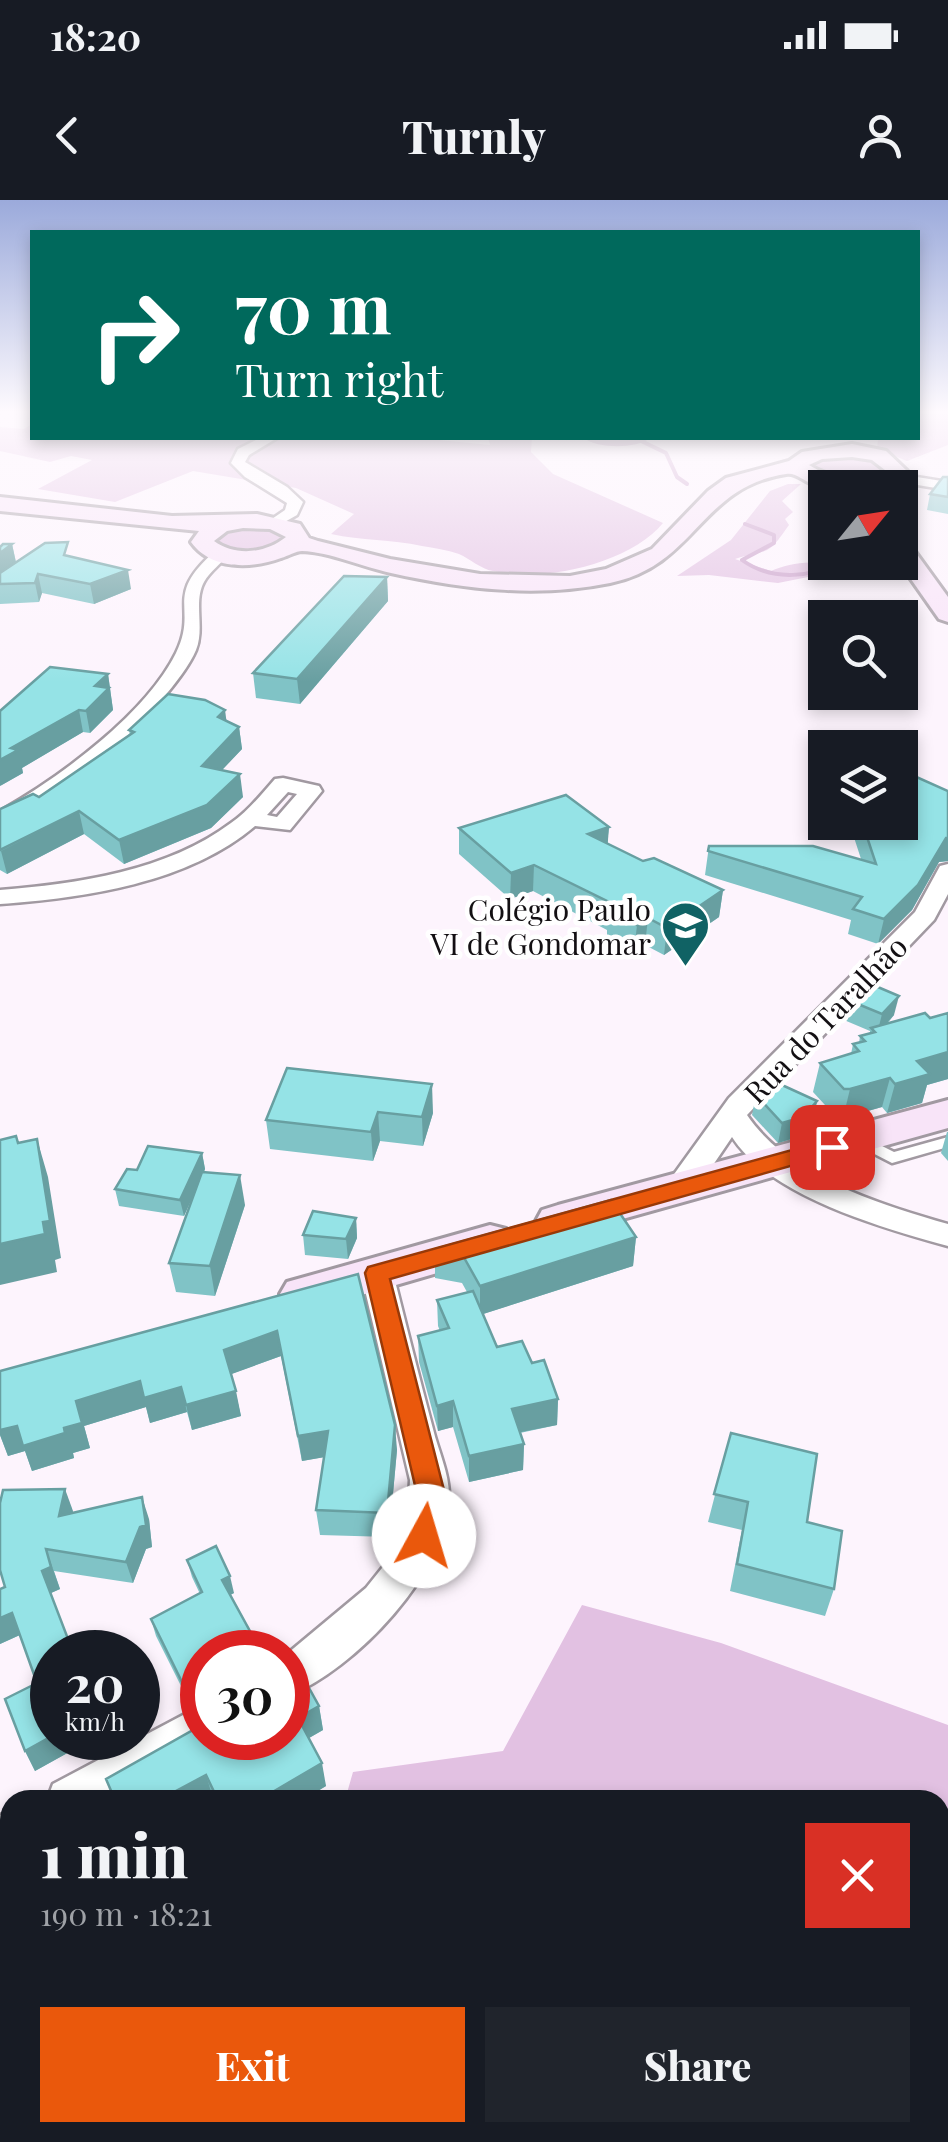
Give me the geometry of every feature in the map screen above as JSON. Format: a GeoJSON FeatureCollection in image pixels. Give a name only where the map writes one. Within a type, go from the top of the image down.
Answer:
{"type":"FeatureCollection","features":[{"type":"Feature","properties":{"kind":"main road"},"geometry":{"type":"LineString","coordinates":[[0,507],[87,509],[190,524],[274,523],[292,529],[297,538],[323,549],[462,577],[518,583],[573,582],[616,574],[648,561],[669,547],[714,501]]}},
{"type":"Feature","properties":{"kind":"main road"},"geometry":{"type":"LineString","coordinates":[[0,507],[178,530],[195,535],[211,548],[265,555],[309,554],[500,591],[590,589],[632,580],[671,563],[732,501]]}},
{"type":"Feature","properties":{"kind":"main road"},"geometry":{"type":"LineString","coordinates":[[211,548],[209,532],[229,524]]}},
{"type":"Feature","properties":{"kind":"main road"},"geometry":{"type":"LineString","coordinates":[[265,555],[288,548],[297,538]]}},
{"type":"Feature","properties":{"kind":"main road"},"geometry":{"type":"LineString","coordinates":[[918,548],[948,588]]}},
{"type":"Feature","properties":{"kind":"main road"},"geometry":{"type":"LineString","coordinates":[[918,572],[948,614]]}},
{"type":"Feature","properties":{"kind":"main road"},"geometry":{"type":"LineString","coordinates":[[266,1305],[683,1185],[948,1114]]}},
{"type":"Feature","properties":{"kind":"street"},"geometry":{"type":"LineString","coordinates":[[274,523],[292,512],[294,501]]}},
{"type":"Feature","properties":{"kind":"street"},"geometry":{"type":"LineString","coordinates":[[0,820],[45,792],[88,758],[174,670],[190,639],[190,588],[211,548]]}},
{"type":"Feature","properties":{"kind":"street"},"geometry":{"type":"LineString","coordinates":[[0,897],[51,895],[144,870],[230,835],[251,818]]}},
{"type":"Feature","properties":{"kind":"street","name":"Rua do Taralhão"},"geometry":{"type":"LineString","coordinates":[[683,1185],[740,1106],[926,915],[948,871]]}},
{"type":"Feature","properties":{"kind":"street","name":"Rua do Taralhão"},"geometry":{"type":"LineString","coordinates":[[733,1117],[750,1145],[843,1199],[899,1222],[948,1236]]}},
{"type":"Feature","properties":{"kind":"street"},"geometry":{"type":"LineString","coordinates":[[310,1662],[382,1596],[412,1560],[424,1536],[431,1494],[377,1273]]}},
{"type":"Feature","properties":{"kind":"street"},"geometry":{"type":"LineString","coordinates":[[87,1790],[180,1738]]}},
{"type":"Feature","properties":{"kind":"lane"},"geometry":{"type":"LineString","coordinates":[[860,1140],[892,1158],[948,1142]]}},
{"type":"Feature","properties":{"kind":"shaded area"},"geometry":{"type":"Polygon","coordinates":[[[324,501],[613,501],[663,523],[630,549],[608,559],[561,572],[514,574],[493,571],[445,550],[331,534],[354,514],[324,501]]]}},
{"type":"Feature","properties":{"kind":"shaded area"},"geometry":{"type":"Polygon","coordinates":[[[762,501],[782,501],[793,512],[785,519],[789,525],[776,543],[735,559],[771,571],[808,563],[808,577],[778,583],[709,575],[677,576],[731,540],[762,501]]]}},
{"type":"Feature","properties":{"kind":"shaded area"},"geometry":{"type":"Polygon","coordinates":[[[234,526],[272,526],[289,538],[251,552],[211,543],[215,534],[234,526]]]}},
{"type":"Feature","properties":{"kind":"shaded area"},"geometry":{"type":"Polygon","coordinates":[[[582,1605],[721,1643],[948,1725],[948,1790],[348,1790],[353,1772],[503,1751],[582,1605]]]}},
{"type":"Feature","properties":{"kind":"building"},"geometry":{"type":"Polygon","coordinates":[[[68,542],[64,555],[128,570],[90,584],[38,574],[35,583],[0,584],[0,573],[45,543],[68,542]]]}},
{"type":"Feature","properties":{"kind":"building"},"geometry":{"type":"Polygon","coordinates":[[[344,576],[387,577],[297,679],[253,673],[344,576]]]}},
{"type":"Feature","properties":{"kind":"building"},"geometry":{"type":"Polygon","coordinates":[[[50,667],[108,674],[95,686],[109,688],[86,711],[79,710],[11,748],[18,750],[0,760],[0,711],[50,667]]]}},
{"type":"Feature","properties":{"kind":"building"},"geometry":{"type":"Polygon","coordinates":[[[168,694],[205,700],[225,710],[218,717],[239,727],[202,766],[240,774],[207,805],[119,840],[79,811],[0,850],[0,809],[33,794],[39,797],[134,732],[129,730],[168,694]]]}},
{"type":"Feature","properties":{"kind":"building"},"geometry":{"type":"Polygon","coordinates":[[[918,778],[948,791],[948,838],[918,885],[884,919],[853,909],[862,897],[708,851],[709,846],[813,846],[876,864],[868,840],[918,840],[918,778]]]}},
{"type":"Feature","properties":{"kind":"building"},"geometry":{"type":"Polygon","coordinates":[[[566,795],[609,827],[588,834],[643,861],[654,858],[723,890],[667,928],[648,918],[637,925],[609,911],[617,906],[534,865],[511,873],[459,828],[566,795]]]}},
{"type":"Feature","properties":{"kind":"building"},"geometry":{"type":"Polygon","coordinates":[[[866,982],[899,996],[882,1014],[848,1000],[866,982]]]}},
{"type":"Feature","properties":{"kind":"building"},"geometry":{"type":"Polygon","coordinates":[[[925,1013],[930,1018],[948,1013],[948,1052],[917,1061],[930,1074],[895,1084],[890,1078],[844,1089],[820,1063],[859,1051],[853,1044],[865,1041],[860,1036],[875,1032],[871,1028],[925,1013]]]}},
{"type":"Feature","properties":{"kind":"building"},"geometry":{"type":"Polygon","coordinates":[[[287,1068],[432,1084],[422,1117],[378,1112],[371,1132],[266,1120],[287,1068]]]}},
{"type":"Feature","properties":{"kind":"building"},"geometry":{"type":"Polygon","coordinates":[[[771,1080],[817,1101],[803,1117],[782,1123],[756,1095],[771,1080]]]}},
{"type":"Feature","properties":{"kind":"building"},"geometry":{"type":"Polygon","coordinates":[[[16,1136],[18,1143],[37,1139],[50,1221],[43,1222],[45,1234],[0,1244],[0,1140],[16,1136]]]}},
{"type":"Feature","properties":{"kind":"building"},"geometry":{"type":"Polygon","coordinates":[[[148,1146],[202,1153],[180,1200],[115,1189],[127,1169],[137,1170],[148,1146]]]}},
{"type":"Feature","properties":{"kind":"building"},"geometry":{"type":"Polygon","coordinates":[[[202,1172],[240,1175],[210,1266],[169,1263],[202,1172]]]}},
{"type":"Feature","properties":{"kind":"building"},"geometry":{"type":"Polygon","coordinates":[[[611,1200],[636,1237],[480,1286],[462,1254],[435,1249],[611,1200]]]}},
{"type":"Feature","properties":{"kind":"building"},"geometry":{"type":"Polygon","coordinates":[[[313,1211],[356,1218],[346,1239],[303,1235],[313,1211]]]}},
{"type":"Feature","properties":{"kind":"building"},"geometry":{"type":"Polygon","coordinates":[[[358,1274],[395,1425],[387,1513],[316,1510],[328,1431],[298,1436],[277,1331],[224,1350],[236,1391],[186,1405],[181,1387],[144,1398],[140,1381],[76,1401],[82,1423],[64,1428],[65,1433],[23,1446],[17,1426],[0,1430],[0,1371],[358,1274]]]}},
{"type":"Feature","properties":{"kind":"building"},"geometry":{"type":"Polygon","coordinates":[[[473,1291],[497,1347],[522,1341],[532,1363],[544,1360],[558,1399],[512,1409],[524,1444],[469,1456],[453,1401],[437,1406],[418,1336],[449,1328],[437,1300],[473,1291]]]}},
{"type":"Feature","properties":{"kind":"building"},"geometry":{"type":"Polygon","coordinates":[[[731,1433],[817,1454],[807,1522],[842,1531],[834,1589],[737,1564],[748,1502],[714,1494],[731,1433]]]}},
{"type":"Feature","properties":{"kind":"building"},"geometry":{"type":"Polygon","coordinates":[[[65,1489],[59,1516],[142,1497],[146,1525],[140,1527],[126,1562],[46,1549],[51,1567],[42,1571],[65,1630],[30,1630],[30,1663],[12,1613],[0,1618],[0,1589],[5,1587],[0,1570],[3,1490],[65,1489]]]}},
{"type":"Feature","properties":{"kind":"building"},"geometry":{"type":"Polygon","coordinates":[[[216,1546],[230,1576],[222,1580],[249,1630],[180,1630],[180,1678],[160,1630],[151,1619],[202,1592],[187,1560],[216,1546]]]}},
{"type":"Feature","properties":{"kind":"building"},"geometry":{"type":"Polygon","coordinates":[[[30,1686],[30,1748],[25,1751],[5,1699],[30,1686]]]}},
{"type":"Feature","properties":{"kind":"building"},"geometry":{"type":"Polygon","coordinates":[[[310,1690],[319,1706],[310,1711],[310,1690]]]}},
{"type":"Feature","properties":{"kind":"building"},"geometry":{"type":"Polygon","coordinates":[[[180,1737],[180,1760],[310,1760],[310,1740],[322,1763],[276,1790],[213,1790],[206,1775],[178,1790],[111,1790],[106,1779],[140,1760],[160,1760],[160,1749],[180,1737]]]}},
{"type":"Feature","properties":{"kind":"waterway"},"geometry":{"type":"LineString","coordinates":[[745,524],[774,535],[774,543],[742,560],[767,572],[808,573]]}},
{"type":"Feature","properties":{"kind":"place","name":"Colégio Paulo VI de Gondomar"},"geometry":{"type":"Point","coordinates":[686,968]}},
{"type":"Feature","properties":{"kind":"route"},"geometry":{"type":"LineString","coordinates":[[424,1536],[431,1494],[377,1273],[683,1185],[832,1147]]}}]}
